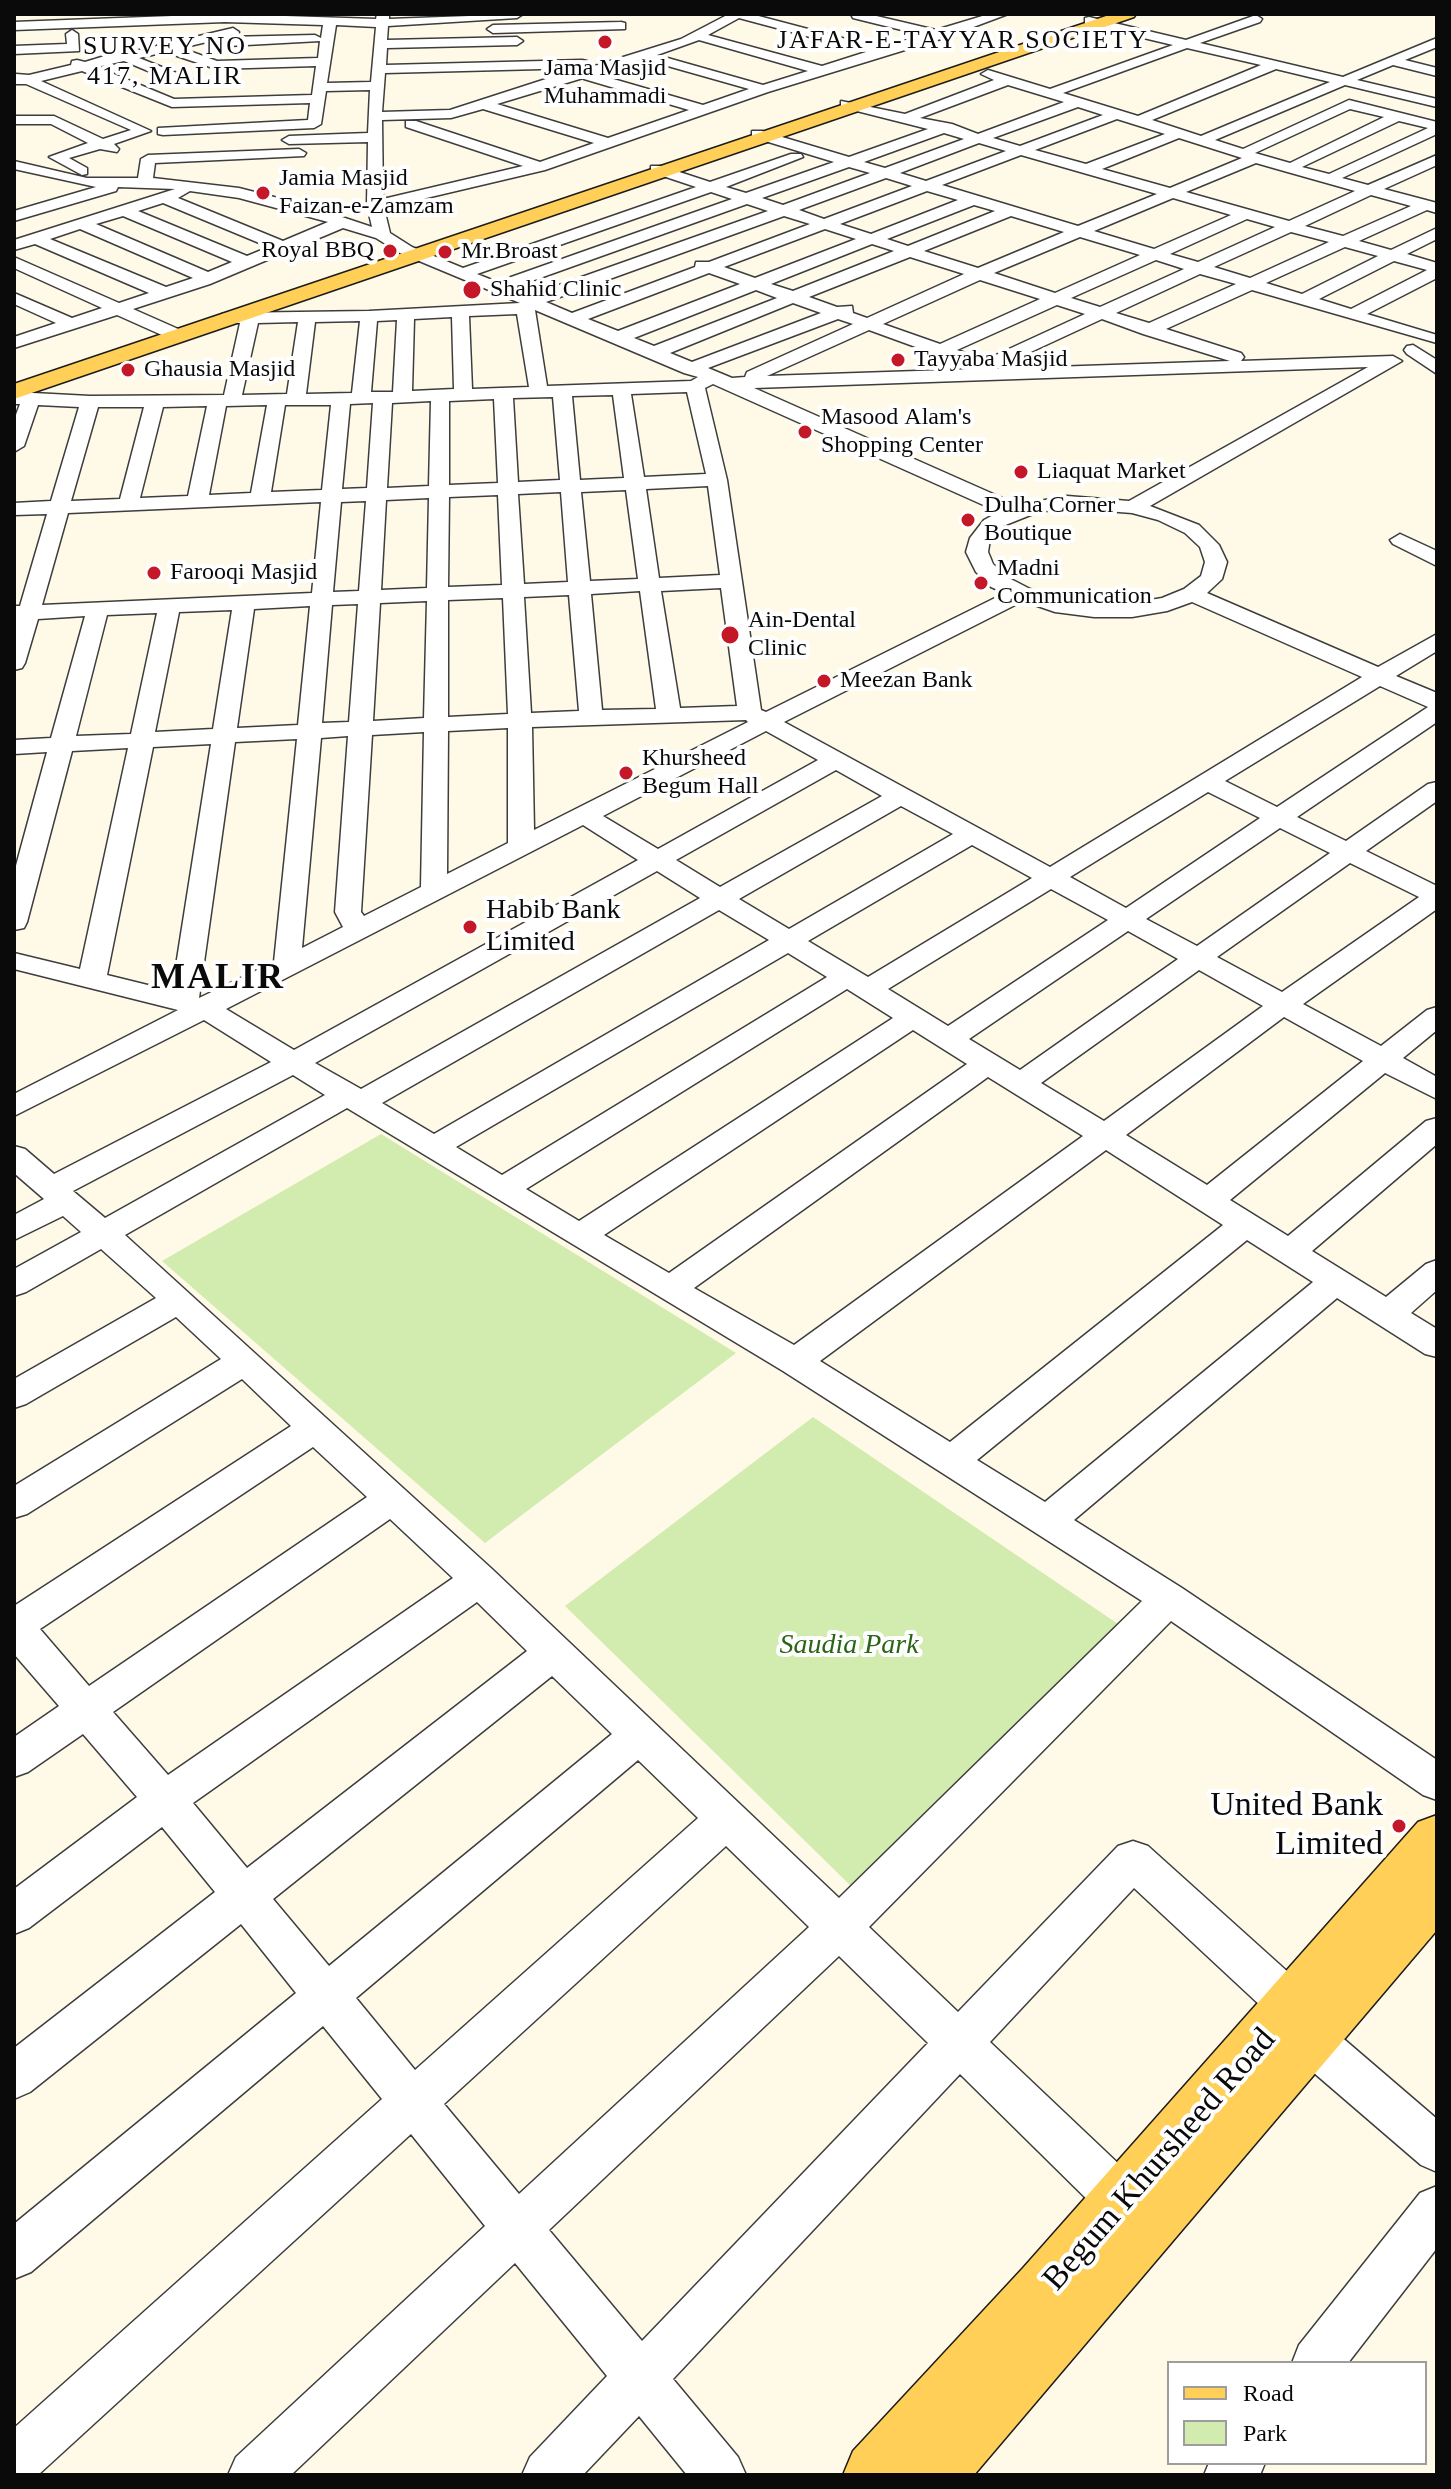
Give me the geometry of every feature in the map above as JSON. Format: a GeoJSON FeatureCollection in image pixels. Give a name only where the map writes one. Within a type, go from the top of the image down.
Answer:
{"type":"FeatureCollection","features":[{"type":"Feature","properties":{"kind":"main road"},"geometry":{"type":"LineString","coordinates":[[14,379],[172,332],[402,250],[460,235],[662,170],[1105,17]]}},
{"type":"Feature","properties":{"kind":"main road"},"geometry":{"type":"LineString","coordinates":[[20,396],[172,332],[239,319],[402,250],[551,212],[662,170]]}},
{"type":"Feature","properties":{"kind":"main road","name":"Begum Khursheed Road"},"geometry":{"type":"LineString","coordinates":[[930,2475],[1300,2022],[1437,1840]]}},
{"type":"Feature","properties":{"kind":"main road","name":"Begum Khursheed Road"},"geometry":{"type":"LineString","coordinates":[[877,2475],[1124,2202],[1300,2022],[1437,1889]]}},
{"type":"Feature","properties":{"kind":"street"},"geometry":{"type":"LineString","coordinates":[[380,60],[517,14]]}},
{"type":"Feature","properties":{"kind":"street"},"geometry":{"type":"LineString","coordinates":[[380,60],[580,71],[613,65],[671,46],[738,14],[883,53]]}},
{"type":"Feature","properties":{"kind":"street"},"geometry":{"type":"LineString","coordinates":[[303,209],[441,191],[540,167],[763,89],[998,14]]}},
{"type":"Feature","properties":{"kind":"street"},"geometry":{"type":"LineString","coordinates":[[857,15],[939,35]]}},
{"type":"Feature","properties":{"kind":"street"},"geometry":{"type":"LineString","coordinates":[[107,22],[137,17],[300,16],[323,66]]}},
{"type":"Feature","properties":{"kind":"street"},"geometry":{"type":"LineString","coordinates":[[141,37],[221,17]]}},
{"type":"Feature","properties":{"kind":"street"},"geometry":{"type":"LineString","coordinates":[[1105,17],[1190,43],[1437,103]]}},
{"type":"Feature","properties":{"kind":"street"},"geometry":{"type":"LineString","coordinates":[[85,40],[74,48],[15,50],[19,26],[87,18],[107,22],[216,65],[323,66]]}},
{"type":"Feature","properties":{"kind":"street"},"geometry":{"type":"LineString","coordinates":[[942,19],[969,25]]}},
{"type":"Feature","properties":{"kind":"street"},"geometry":{"type":"LineString","coordinates":[[1014,101],[1256,19]]}},
{"type":"Feature","properties":{"kind":"street"},"geometry":{"type":"LineString","coordinates":[[202,78],[577,39],[572,21],[623,20],[619,37],[693,38],[825,71]]}},
{"type":"Feature","properties":{"kind":"street"},"geometry":{"type":"LineString","coordinates":[[54,24],[188,86],[380,60],[579,52],[580,71]]}},
{"type":"Feature","properties":{"kind":"street"},"geometry":{"type":"LineString","coordinates":[[717,25],[732,29]]}},
{"type":"Feature","properties":{"kind":"street"},"geometry":{"type":"LineString","coordinates":[[18,78],[248,30],[323,66]]}},
{"type":"Feature","properties":{"kind":"street"},"geometry":{"type":"LineString","coordinates":[[882,37],[911,44]]}},
{"type":"Feature","properties":{"kind":"street"},"geometry":{"type":"LineString","coordinates":[[968,66],[1206,139],[1437,42]]}},
{"type":"Feature","properties":{"kind":"street"},"geometry":{"type":"LineString","coordinates":[[671,46],[699,54]]}},
{"type":"Feature","properties":{"kind":"street"},"geometry":{"type":"LineString","coordinates":[[225,53],[323,66]]}},
{"type":"Feature","properties":{"kind":"street"},"geometry":{"type":"LineString","coordinates":[[824,54],[854,62]]}},
{"type":"Feature","properties":{"kind":"street"},"geometry":{"type":"LineString","coordinates":[[642,55],[763,89]]}},
{"type":"Feature","properties":{"kind":"street"},"geometry":{"type":"LineString","coordinates":[[64,57],[172,103],[323,66]]}},
{"type":"Feature","properties":{"kind":"street"},"geometry":{"type":"LineString","coordinates":[[364,203],[381,166],[375,137],[380,60]]}},
{"type":"Feature","properties":{"kind":"street"},"geometry":{"type":"LineString","coordinates":[[1392,61],[1437,72]]}},
{"type":"Feature","properties":{"kind":"street"},"geometry":{"type":"LineString","coordinates":[[1140,120],[1276,64]]}},
{"type":"Feature","properties":{"kind":"street"},"geometry":{"type":"LineString","coordinates":[[613,65],[643,73]]}},
{"type":"Feature","properties":{"kind":"street"},"geometry":{"type":"LineString","coordinates":[[166,124],[323,66]]}},
{"type":"Feature","properties":{"kind":"street"},"geometry":{"type":"LineString","coordinates":[[375,116],[451,114],[524,93],[580,71],[704,110]]}},
{"type":"Feature","properties":{"kind":"street"},"geometry":{"type":"LineString","coordinates":[[767,73],[795,80]]}},
{"type":"Feature","properties":{"kind":"street"},"geometry":{"type":"LineString","coordinates":[[18,78],[144,131],[56,157],[83,170],[68,177]]}},
{"type":"Feature","properties":{"kind":"street"},"geometry":{"type":"LineString","coordinates":[[880,128],[1018,82]]}},
{"type":"Feature","properties":{"kind":"street"},"geometry":{"type":"LineString","coordinates":[[551,84],[581,94]]}},
{"type":"Feature","properties":{"kind":"street"},"geometry":{"type":"LineString","coordinates":[[20,93],[37,96],[41,88]]}},
{"type":"Feature","properties":{"kind":"street"},"geometry":{"type":"LineString","coordinates":[[704,91],[734,100]]}},
{"type":"Feature","properties":{"kind":"street"},"geometry":{"type":"LineString","coordinates":[[1050,91],[1115,115],[1432,202]]}},
{"type":"Feature","properties":{"kind":"street"},"geometry":{"type":"LineString","coordinates":[[467,93],[524,93],[550,104]]}},
{"type":"Feature","properties":{"kind":"street"},"geometry":{"type":"LineString","coordinates":[[197,502],[225,400],[239,319],[406,315],[528,306],[1077,102]]}},
{"type":"Feature","properties":{"kind":"street"},"geometry":{"type":"LineString","coordinates":[[710,380],[868,323],[1080,233],[1172,192],[1246,152],[1349,104],[1437,127]]}},
{"type":"Feature","properties":{"kind":"street"},"geometry":{"type":"LineString","coordinates":[[485,105],[608,143]]}},
{"type":"Feature","properties":{"kind":"street"},"geometry":{"type":"LineString","coordinates":[[852,106],[906,118],[1172,192],[1437,270]]}},
{"type":"Feature","properties":{"kind":"street"},"geometry":{"type":"LineString","coordinates":[[14,109],[32,108],[21,120],[22,133],[15,146]]}},
{"type":"Feature","properties":{"kind":"street"},"geometry":{"type":"LineString","coordinates":[[641,112],[672,121]]}},
{"type":"Feature","properties":{"kind":"street"},"geometry":{"type":"LineString","coordinates":[[451,114],[478,123]]}},
{"type":"Feature","properties":{"kind":"street"},"geometry":{"type":"LineString","coordinates":[[406,115],[407,122],[540,167]]}},
{"type":"Feature","properties":{"kind":"street"},"geometry":{"type":"LineString","coordinates":[[571,319],[1115,115]]}},
{"type":"Feature","properties":{"kind":"street"},"geometry":{"type":"LineString","coordinates":[[1297,164],[1398,116]]}},
{"type":"Feature","properties":{"kind":"street"},"geometry":{"type":"LineString","coordinates":[[498,287],[971,118]]}},
{"type":"Feature","properties":{"kind":"street"},"geometry":{"type":"LineString","coordinates":[[21,120],[54,120],[126,156]]}},
{"type":"Feature","properties":{"kind":"street"},"geometry":{"type":"LineString","coordinates":[[610,122],[640,132]]}},
{"type":"Feature","properties":{"kind":"street"},"geometry":{"type":"LineString","coordinates":[[1336,175],[1437,127]]}},
{"type":"Feature","properties":{"kind":"street"},"geometry":{"type":"LineString","coordinates":[[1087,169],[1180,133]]}},
{"type":"Feature","properties":{"kind":"street"},"geometry":{"type":"LineString","coordinates":[[762,136],[1435,338]]}},
{"type":"Feature","properties":{"kind":"street"},"geometry":{"type":"LineString","coordinates":[[146,145],[375,137]]}},
{"type":"Feature","properties":{"kind":"street"},"geometry":{"type":"LineString","coordinates":[[463,273],[840,141]]}},
{"type":"Feature","properties":{"kind":"street"},"geometry":{"type":"LineString","coordinates":[[546,146],[574,155]]}},
{"type":"Feature","properties":{"kind":"street"},"geometry":{"type":"LineString","coordinates":[[1204,161],[1246,152],[1336,175],[1372,188]]}},
{"type":"Feature","properties":{"kind":"street"},"geometry":{"type":"LineString","coordinates":[[145,182],[148,159],[211,156],[252,166],[299,153]]}},
{"type":"Feature","properties":{"kind":"street"},"geometry":{"type":"LineString","coordinates":[[200,188],[211,156]]}},
{"type":"Feature","properties":{"kind":"street"},"geometry":{"type":"LineString","coordinates":[[986,366],[1437,159]]}},
{"type":"Feature","properties":{"kind":"street"},"geometry":{"type":"LineString","coordinates":[[14,165],[87,183],[145,182],[239,193],[343,222],[528,306],[710,380],[1007,516]]}},
{"type":"Feature","properties":{"kind":"street"},"geometry":{"type":"LineString","coordinates":[[239,193],[249,189],[252,166]]}},
{"type":"Feature","properties":{"kind":"street"},"geometry":{"type":"LineString","coordinates":[[475,168],[503,177]]}},
{"type":"Feature","properties":{"kind":"street"},"geometry":{"type":"LineString","coordinates":[[662,170],[1257,365]]}},
{"type":"Feature","properties":{"kind":"street"},"geometry":{"type":"LineString","coordinates":[[1145,185],[1174,173]]}},
{"type":"Feature","properties":{"kind":"street"},"geometry":{"type":"LineString","coordinates":[[414,180],[441,191]]}},
{"type":"Feature","properties":{"kind":"street"},"geometry":{"type":"LineString","coordinates":[[14,216],[123,183]]}},
{"type":"Feature","properties":{"kind":"street"},"geometry":{"type":"LineString","coordinates":[[14,245],[200,188]]}},
{"type":"Feature","properties":{"kind":"street"},"geometry":{"type":"LineString","coordinates":[[164,198],[283,247]]}},
{"type":"Feature","properties":{"kind":"street"},"geometry":{"type":"LineString","coordinates":[[617,338],[972,200]]}},
{"type":"Feature","properties":{"kind":"street"},"geometry":{"type":"LineString","coordinates":[[1179,213],[1206,202]]}},
{"type":"Feature","properties":{"kind":"street"},"geometry":{"type":"LineString","coordinates":[[1149,330],[1432,202]]}},
{"type":"Feature","properties":{"kind":"street"},"geometry":{"type":"LineString","coordinates":[[364,203],[402,250],[498,287],[528,306],[571,319],[653,353],[1007,516]]}},
{"type":"Feature","properties":{"kind":"street"},"geometry":{"type":"LineString","coordinates":[[122,210],[246,262]]}},
{"type":"Feature","properties":{"kind":"street"},"geometry":{"type":"LineString","coordinates":[[653,353],[1010,211]]}},
{"type":"Feature","properties":{"kind":"street"},"geometry":{"type":"LineString","coordinates":[[551,212],[671,252],[708,268],[1005,373]]}},
{"type":"Feature","properties":{"kind":"street"},"geometry":{"type":"LineString","coordinates":[[941,350],[1246,214]]}},
{"type":"Feature","properties":{"kind":"street"},"geometry":{"type":"LineString","coordinates":[[17,340],[207,278],[343,222]]}},
{"type":"Feature","properties":{"kind":"street"},"geometry":{"type":"LineString","coordinates":[[79,223],[207,278]]}},
{"type":"Feature","properties":{"kind":"street"},"geometry":{"type":"LineString","coordinates":[[1023,236],[1052,224]]}},
{"type":"Feature","properties":{"kind":"street"},"geometry":{"type":"LineString","coordinates":[[1082,254],[1138,231]]}},
{"type":"Feature","properties":{"kind":"street"},"geometry":{"type":"LineString","coordinates":[[1303,300],[1437,233]]}},
{"type":"Feature","properties":{"kind":"street"},"geometry":{"type":"LineString","coordinates":[[35,238],[165,293]]}},
{"type":"Feature","properties":{"kind":"street"},"geometry":{"type":"LineString","coordinates":[[923,277],[980,253]]}},
{"type":"Feature","properties":{"kind":"street"},"geometry":{"type":"LineString","coordinates":[[14,262],[172,332]]}},
{"type":"Feature","properties":{"kind":"street"},"geometry":{"type":"LineString","coordinates":[[1353,314],[1437,270]]}},
{"type":"Feature","properties":{"kind":"street"},"geometry":{"type":"LineString","coordinates":[[981,296],[1038,272]]}},
{"type":"Feature","properties":{"kind":"street"},"geometry":{"type":"LineString","coordinates":[[14,298],[71,324]]}},
{"type":"Feature","properties":{"kind":"street"},"geometry":{"type":"LineString","coordinates":[[710,380],[867,301]]}},
{"type":"Feature","properties":{"kind":"street"},"geometry":{"type":"LineString","coordinates":[[528,306],[539,392]]}},
{"type":"Feature","properties":{"kind":"street"},"geometry":{"type":"LineString","coordinates":[[434,891],[440,492],[460,312]]}},
{"type":"Feature","properties":{"kind":"street"},"geometry":{"type":"LineString","coordinates":[[287,966],[330,497],[406,315]]}},
{"type":"Feature","properties":{"kind":"street"},"geometry":{"type":"LineString","coordinates":[[358,929],[348,912],[376,495],[369,316]]}},
{"type":"Feature","properties":{"kind":"street"},"geometry":{"type":"LineString","coordinates":[[260,499],[307,318]]}},
{"type":"Feature","properties":{"kind":"street"},"geometry":{"type":"LineString","coordinates":[[896,334],[924,321]]}},
{"type":"Feature","properties":{"kind":"street"},"geometry":{"type":"LineString","coordinates":[[1133,507],[1435,338]]}},
{"type":"Feature","properties":{"kind":"street"},"geometry":{"type":"LineString","coordinates":[[1413,350],[1437,369]]}},
{"type":"Feature","properties":{"kind":"street"},"geometry":{"type":"LineString","coordinates":[[14,446],[20,396],[90,402],[372,398],[621,389],[710,380],[1393,361]]}},
{"type":"Feature","properties":{"kind":"street"},"geometry":{"type":"LineString","coordinates":[[710,380],[717,480],[730,581],[759,717]]}},
{"type":"Feature","properties":{"kind":"street"},"geometry":{"type":"LineString","coordinates":[[621,389],[669,716]]}},
{"type":"Feature","properties":{"kind":"street"},"geometry":{"type":"LineString","coordinates":[[562,391],[573,487],[591,718]]}},
{"type":"Feature","properties":{"kind":"street"},"geometry":{"type":"LineString","coordinates":[[503,393],[520,720],[521,847]]}},
{"type":"Feature","properties":{"kind":"street"},"geometry":{"type":"LineString","coordinates":[[128,505],[155,401]]}},
{"type":"Feature","properties":{"kind":"street"},"geometry":{"type":"LineString","coordinates":[[14,663],[22,613],[90,402]]}},
{"type":"Feature","properties":{"kind":"street"},"geometry":{"type":"LineString","coordinates":[[14,509],[717,480]]}},
{"type":"Feature","properties":{"kind":"street"},"geometry":{"type":"LineString","coordinates":[[1067,502],[1133,507],[1165,516],[1192,529],[1209,545],[1216,562],[1211,579],[1192,594],[1167,604],[1132,610],[1094,610],[1055,605],[999,582],[984,567],[977,552],[980,538],[1007,516],[1067,502]]}},
{"type":"Feature","properties":{"kind":"street"},"geometry":{"type":"LineString","coordinates":[[1400,540],[1437,560]]}},
{"type":"Feature","properties":{"kind":"street"},"geometry":{"type":"LineString","coordinates":[[22,613],[730,581]]}},
{"type":"Feature","properties":{"kind":"street"},"geometry":{"type":"LineString","coordinates":[[14,1106],[194,1006],[287,966],[584,815],[759,717],[1022,594]]}},
{"type":"Feature","properties":{"kind":"street"},"geometry":{"type":"LineString","coordinates":[[1192,594],[1437,702]]}},
{"type":"Feature","properties":{"kind":"street"},"geometry":{"type":"LineString","coordinates":[[194,1006],[224,735],[244,602]]}},
{"type":"Feature","properties":{"kind":"street"},"geometry":{"type":"LineString","coordinates":[[92,980],[170,605]]}},
{"type":"Feature","properties":{"kind":"street"},"geometry":{"type":"LineString","coordinates":[[14,922],[98,609]]}},
{"type":"Feature","properties":{"kind":"street"},"geometry":{"type":"LineString","coordinates":[[503,1189],[858,983],[1051,879],[1437,641]]}},
{"type":"Feature","properties":{"kind":"street"},"geometry":{"type":"LineString","coordinates":[[949,1039],[1437,711]]}},
{"type":"Feature","properties":{"kind":"street"},"geometry":{"type":"LineString","coordinates":[[14,747],[520,720],[759,717],[1437,1089]]}},
{"type":"Feature","properties":{"kind":"street"},"geometry":{"type":"LineString","coordinates":[[14,1229],[57,1196],[837,760]]}},
{"type":"Feature","properties":{"kind":"street"},"geometry":{"type":"LineString","coordinates":[[795,1362],[1281,1006],[1437,897],[1209,783]]}},
{"type":"Feature","properties":{"kind":"street"},"geometry":{"type":"LineString","coordinates":[[1021,1083],[1437,789]]}},
{"type":"Feature","properties":{"kind":"street"},"geometry":{"type":"LineString","coordinates":[[14,1284],[720,898],[900,796]]}},
{"type":"Feature","properties":{"kind":"street"},"geometry":{"type":"LineString","coordinates":[[584,815],[1021,1083],[1437,1345]]}},
{"type":"Feature","properties":{"kind":"street"},"geometry":{"type":"LineString","coordinates":[[434,1147],[970,835]]}},
{"type":"Feature","properties":{"kind":"street"},"geometry":{"type":"LineString","coordinates":[[14,961],[194,1006],[294,1062],[795,1362],[1169,1599],[1437,1782]]}},
{"type":"Feature","properties":{"kind":"street"},"geometry":{"type":"LineString","coordinates":[[1208,1201],[1437,1016]]}},
{"type":"Feature","properties":{"kind":"street"},"geometry":{"type":"LineString","coordinates":[[580,1236],[914,1017]]}},
{"type":"Feature","properties":{"kind":"street"},"geometry":{"type":"LineString","coordinates":[[669,1289],[988,1063]]}},
{"type":"Feature","properties":{"kind":"street"},"geometry":{"type":"LineString","coordinates":[[1289,1252],[1437,1128]]}},
{"type":"Feature","properties":{"kind":"street"},"geometry":{"type":"LineString","coordinates":[[14,1156],[179,1300],[479,1580],[1124,2202]]}},
{"type":"Feature","properties":{"kind":"street"},"geometry":{"type":"LineString","coordinates":[[951,1461],[1245,1224]]}},
{"type":"Feature","properties":{"kind":"street"},"geometry":{"type":"LineString","coordinates":[[1388,1314],[1437,1272]]}},
{"type":"Feature","properties":{"kind":"street"},"geometry":{"type":"LineString","coordinates":[[1047,1522],[1336,1281]]}},
{"type":"Feature","properties":{"kind":"street"},"geometry":{"type":"LineString","coordinates":[[14,1395],[179,1300]]}},
{"type":"Feature","properties":{"kind":"street"},"geometry":{"type":"LineString","coordinates":[[14,1504],[245,1361]]}},
{"type":"Feature","properties":{"kind":"street"},"geometry":{"type":"LineString","coordinates":[[316,1427],[14,1626],[165,1800],[720,2475]]}},
{"type":"Feature","properties":{"kind":"street"},"geometry":{"type":"LineString","coordinates":[[14,1759],[392,1499]]}},
{"type":"Feature","properties":{"kind":"street"},"geometry":{"type":"LineString","coordinates":[[14,1914],[165,1800],[479,1580]]}},
{"type":"Feature","properties":{"kind":"street"},"geometry":{"type":"LineString","coordinates":[[254,2475],[838,1928],[1169,1599]]}},
{"type":"Feature","properties":{"kind":"street"},"geometry":{"type":"LineString","coordinates":[[14,2076],[554,1652]]}},
{"type":"Feature","properties":{"kind":"street"},"geometry":{"type":"LineString","coordinates":[[14,2255],[639,1735]]}},
{"type":"Feature","properties":{"kind":"street"},"geometry":{"type":"LineString","coordinates":[[14,2462],[726,1819]]}},
{"type":"Feature","properties":{"kind":"street"},"geometry":{"type":"LineString","coordinates":[[548,2475],[1133,1860],[1437,2149]]}},
{"type":"Feature","properties":{"kind":"street"},"geometry":{"type":"LineString","coordinates":[[1319,2361],[1437,2210]]}},
{"type":"Feature","properties":{"kind":"green space"},"geometry":{"type":"Polygon","coordinates":[[[381,1134],[736,1353],[485,1543],[162,1261],[381,1134]]]}},
{"type":"Feature","properties":{"kind":"green space","name":"Saudia Park"},"geometry":{"type":"Polygon","coordinates":[[[813,1417],[1118,1624],[851,1886],[565,1606],[813,1417]]]}},
{"type":"Feature","properties":{"kind":"place","name":"Jama Masjid Muhammadi"},"geometry":{"type":"Point","coordinates":[605,42]}},
{"type":"Feature","properties":{"kind":"place","name":"Jamia Masjid Faizan-e-Zamzam"},"geometry":{"type":"Point","coordinates":[263,193]}},
{"type":"Feature","properties":{"kind":"place","name":"Royal BBQ"},"geometry":{"type":"Point","coordinates":[390,251]}},
{"type":"Feature","properties":{"kind":"place","name":"Mr.Broast"},"geometry":{"type":"Point","coordinates":[445,252]}},
{"type":"Feature","properties":{"kind":"place","name":"Shahid Clinic"},"geometry":{"type":"Point","coordinates":[472,290]}},
{"type":"Feature","properties":{"kind":"place","name":"Tayyaba Masjid"},"geometry":{"type":"Point","coordinates":[898,360]}},
{"type":"Feature","properties":{"kind":"place","name":"Ghausia Masjid"},"geometry":{"type":"Point","coordinates":[128,370]}},
{"type":"Feature","properties":{"kind":"place","name":"Masood Alam's Shopping Center"},"geometry":{"type":"Point","coordinates":[805,432]}},
{"type":"Feature","properties":{"kind":"place","name":"Liaquat Market"},"geometry":{"type":"Point","coordinates":[1021,472]}},
{"type":"Feature","properties":{"kind":"place","name":"Dulha Corner Boutique"},"geometry":{"type":"Point","coordinates":[968,520]}},
{"type":"Feature","properties":{"kind":"place","name":"Farooqi Masjid"},"geometry":{"type":"Point","coordinates":[154,573]}},
{"type":"Feature","properties":{"kind":"place","name":"Madni Communication"},"geometry":{"type":"Point","coordinates":[981,583]}},
{"type":"Feature","properties":{"kind":"place","name":"Ain-Dental Clinic"},"geometry":{"type":"Point","coordinates":[730,635]}},
{"type":"Feature","properties":{"kind":"place","name":"Meezan Bank"},"geometry":{"type":"Point","coordinates":[824,681]}},
{"type":"Feature","properties":{"kind":"place","name":"Khursheed Begum Hall"},"geometry":{"type":"Point","coordinates":[626,773]}},
{"type":"Feature","properties":{"kind":"place","name":"Habib Bank Limited"},"geometry":{"type":"Point","coordinates":[470,927]}},
{"type":"Feature","properties":{"kind":"place","name":"United Bank Limited"},"geometry":{"type":"Point","coordinates":[1399,1826]}},
{"type":"Feature","properties":{"kind":"district","name":"JAFAR-E-TAYYAR SOCIETY"},"geometry":{"type":"Point","coordinates":[963,41]}},
{"type":"Feature","properties":{"kind":"district","name":"SURVEY NO 417, MALIR"},"geometry":{"type":"Point","coordinates":[165,62]}},
{"type":"Feature","properties":{"kind":"district","name":"MALIR"},"geometry":{"type":"Point","coordinates":[218,979]}}]}
